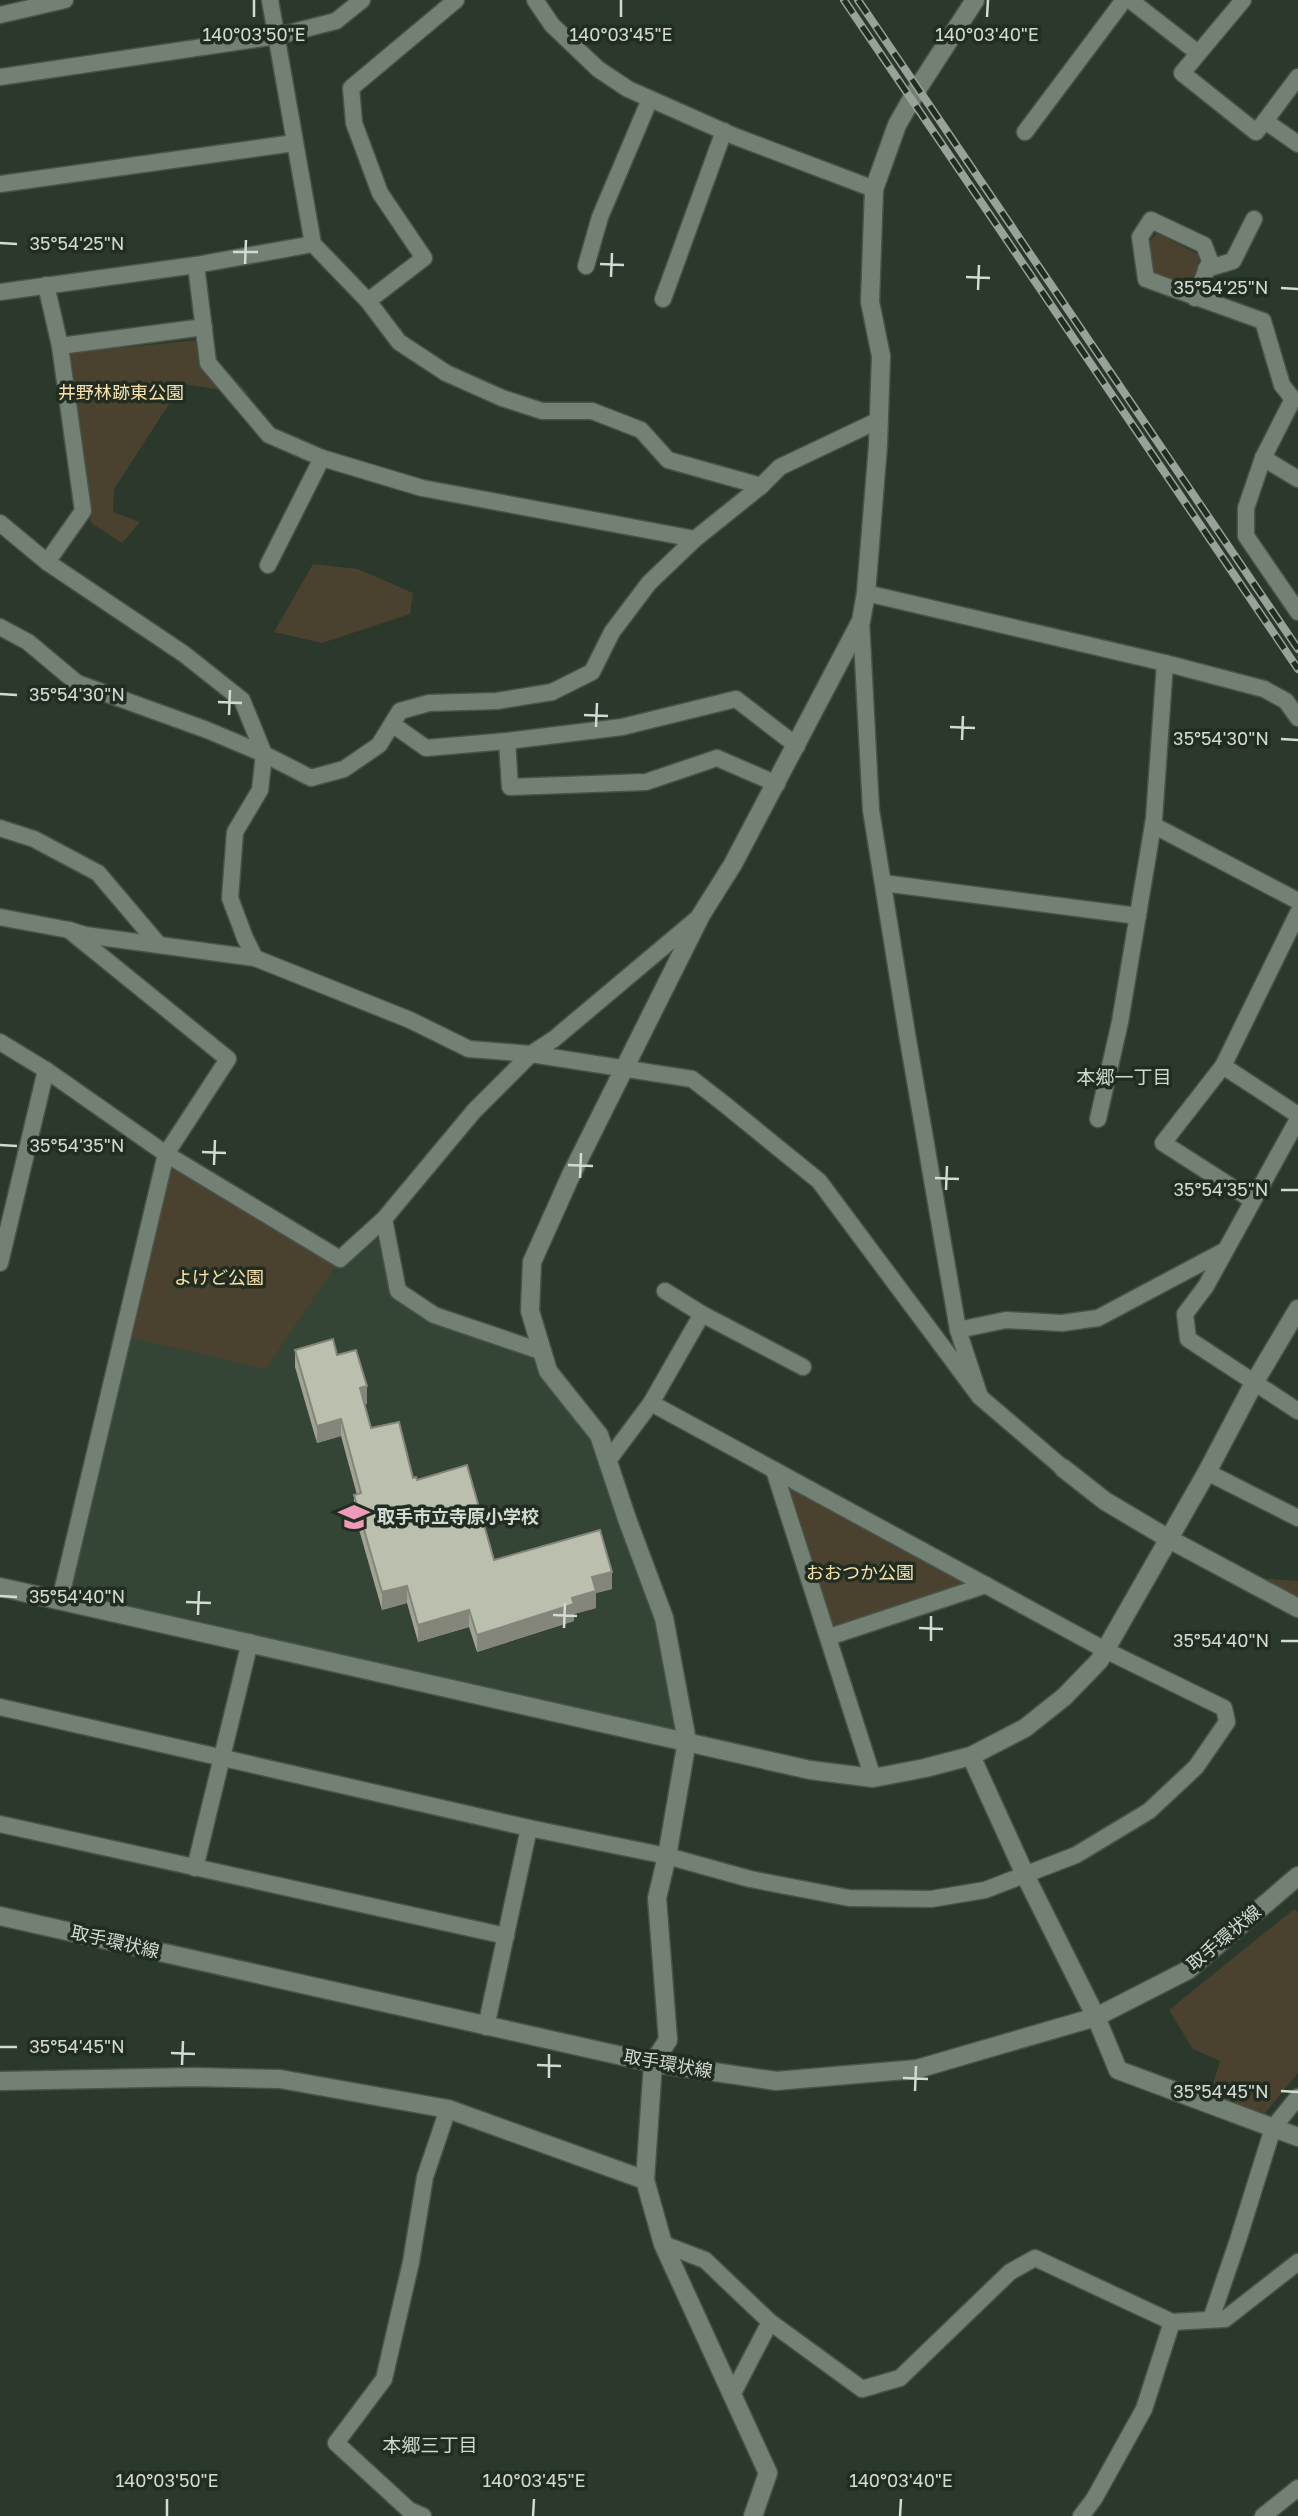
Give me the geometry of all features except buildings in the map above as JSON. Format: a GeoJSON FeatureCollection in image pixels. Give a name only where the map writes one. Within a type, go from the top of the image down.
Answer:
{"type":"FeatureCollection","features":[{"type":"Feature","properties":{"kind":"street"},"geometry":{"type":"LineString","coordinates":[[0,15],[65,0]]}},
{"type":"Feature","properties":{"kind":"street"},"geometry":{"type":"LineString","coordinates":[[270,0],[313,244],[368,301],[399,342],[446,373],[502,398],[542,411],[592,411],[641,430],[668,460],[761,486]]}},
{"type":"Feature","properties":{"kind":"street"},"geometry":{"type":"LineString","coordinates":[[0,77],[277,36],[336,21],[362,0]]}},
{"type":"Feature","properties":{"kind":"street"},"geometry":{"type":"LineString","coordinates":[[368,301],[424,258],[380,193],[354,123],[351,88],[456,0]]}},
{"type":"Feature","properties":{"kind":"street"},"geometry":{"type":"LineString","coordinates":[[535,0],[552,25],[598,69],[628,89],[724,131],[874,189]]}},
{"type":"Feature","properties":{"kind":"street"},"geometry":{"type":"LineString","coordinates":[[975,0],[897,125],[874,189],[870,302],[881,356],[866,593],[861,621],[872,810],[883,883],[958,1330],[980,1397]]}},
{"type":"Feature","properties":{"kind":"street"},"geometry":{"type":"LineString","coordinates":[[1025,132],[1124,0]]}},
{"type":"Feature","properties":{"kind":"street"},"geometry":{"type":"LineString","coordinates":[[1130,0],[1198,53]]}},
{"type":"Feature","properties":{"kind":"street"},"geometry":{"type":"LineString","coordinates":[[1243,0],[1182,73],[1256,132],[1298,77]]}},
{"type":"Feature","properties":{"kind":"street"},"geometry":{"type":"LineString","coordinates":[[586,266],[600,217],[650,99]]}},
{"type":"Feature","properties":{"kind":"street"},"geometry":{"type":"LineString","coordinates":[[1265,121],[1298,144]]}},
{"type":"Feature","properties":{"kind":"street"},"geometry":{"type":"LineString","coordinates":[[663,299],[724,131]]}},
{"type":"Feature","properties":{"kind":"street"},"geometry":{"type":"LineString","coordinates":[[0,184],[294,143]]}},
{"type":"Feature","properties":{"kind":"street"},"geometry":{"type":"LineString","coordinates":[[1206,269],[1233,261],[1254,219]]}},
{"type":"Feature","properties":{"kind":"street"},"geometry":{"type":"LineString","coordinates":[[1195,298],[1210,261],[1204,245],[1151,220],[1140,237],[1146,279],[1195,298],[1263,321],[1282,385],[1296,400],[1263,458],[1246,508],[1246,536],[1298,612]]}},
{"type":"Feature","properties":{"kind":"street"},"geometry":{"type":"LineString","coordinates":[[0,292],[195,265],[313,244]]}},
{"type":"Feature","properties":{"kind":"street"},"geometry":{"type":"LineString","coordinates":[[195,265],[208,363],[269,435],[322,458],[422,488],[695,539]]}},
{"type":"Feature","properties":{"kind":"street"},"geometry":{"type":"LineString","coordinates":[[46,285],[60,346],[83,511],[47,562]]}},
{"type":"Feature","properties":{"kind":"street"},"geometry":{"type":"LineString","coordinates":[[60,346],[204,327]]}},
{"type":"Feature","properties":{"kind":"street"},"geometry":{"type":"LineString","coordinates":[[0,628],[28,642],[77,683],[207,730],[311,778],[344,769],[379,745],[400,711],[429,703],[497,701],[552,692],[592,672],[612,632],[649,583],[695,539],[761,486],[780,467],[879,420]]}},
{"type":"Feature","properties":{"kind":"street"},"geometry":{"type":"LineString","coordinates":[[268,565],[322,458]]}},
{"type":"Feature","properties":{"kind":"street"},"geometry":{"type":"LineString","coordinates":[[1263,458],[1298,479]]}},
{"type":"Feature","properties":{"kind":"street"},"geometry":{"type":"LineString","coordinates":[[0,523],[47,562],[184,654],[242,700],[264,754],[260,790],[235,832],[230,898],[255,958]]}},
{"type":"Feature","properties":{"kind":"street"},"geometry":{"type":"LineString","coordinates":[[866,593],[1264,689],[1286,701],[1298,718]]}},
{"type":"Feature","properties":{"kind":"street"},"geometry":{"type":"LineString","coordinates":[[753,2516],[768,2473],[663,2244],[645,2180],[653,2063],[668,2039],[657,1898],[687,1741],[664,1618],[598,1435],[548,1371],[530,1311],[532,1262],[571,1175],[701,915],[733,864],[861,621]]}},
{"type":"Feature","properties":{"kind":"street"},"geometry":{"type":"LineString","coordinates":[[1098,1119],[1120,1022],[1153,825],[1165,663]]}},
{"type":"Feature","properties":{"kind":"street"},"geometry":{"type":"LineString","coordinates":[[392,724],[426,748],[622,727],[736,699],[797,746]]}},
{"type":"Feature","properties":{"kind":"street"},"geometry":{"type":"LineString","coordinates":[[507,741],[510,787],[646,782],[717,758],[776,784]]}},
{"type":"Feature","properties":{"kind":"street"},"geometry":{"type":"LineString","coordinates":[[1153,825],[1298,901]]}},
{"type":"Feature","properties":{"kind":"street"},"geometry":{"type":"LineString","coordinates":[[0,828],[34,839],[98,873],[159,945]]}},
{"type":"Feature","properties":{"kind":"street"},"geometry":{"type":"LineString","coordinates":[[883,883],[1138,916]]}},
{"type":"Feature","properties":{"kind":"street"},"geometry":{"type":"LineString","coordinates":[[1252,1200],[1163,1143],[1223,1066],[1298,913]]}},
{"type":"Feature","properties":{"kind":"street"},"geometry":{"type":"LineString","coordinates":[[0,1042],[46,1070],[166,1154],[340,1259],[384,1219],[474,1111],[531,1054],[554,1039],[701,915]]}},
{"type":"Feature","properties":{"kind":"street"},"geometry":{"type":"LineString","coordinates":[[0,917],[85,935],[255,958],[410,1020],[469,1049],[531,1054],[692,1079],[819,1181],[980,1397],[1105,1501],[1169,1539],[1298,1608]]}},
{"type":"Feature","properties":{"kind":"street"},"geometry":{"type":"LineString","coordinates":[[60,1600],[166,1154],[228,1059],[69,930]]}},
{"type":"Feature","properties":{"kind":"street"},"geometry":{"type":"LineString","coordinates":[[1223,1066],[1298,1117],[1206,1286],[1185,1314],[1188,1339],[1298,1411]]}},
{"type":"Feature","properties":{"kind":"street"},"geometry":{"type":"LineString","coordinates":[[0,1263],[46,1070]]}},
{"type":"Feature","properties":{"kind":"street"},"geometry":{"type":"LineString","coordinates":[[384,1219],[398,1291],[435,1315],[543,1352]]}},
{"type":"Feature","properties":{"kind":"street"},"geometry":{"type":"LineString","coordinates":[[958,1330],[1006,1320],[1062,1323],[1098,1318],[1224,1251]]}},
{"type":"Feature","properties":{"kind":"street"},"geometry":{"type":"LineString","coordinates":[[665,1291],[702,1314],[803,1367]]}},
{"type":"Feature","properties":{"kind":"street"},"geometry":{"type":"LineString","coordinates":[[0,1587],[810,1770],[873,1778],[925,1768],[971,1756],[1024,1728],[1090,1670],[1105,1650],[1169,1539],[1254,1383],[1298,1309]]}},
{"type":"Feature","properties":{"kind":"street"},"geometry":{"type":"LineString","coordinates":[[607,1462],[651,1403],[702,1314]]}},
{"type":"Feature","properties":{"kind":"street"},"geometry":{"type":"LineString","coordinates":[[0,1707],[529,1828],[667,1856],[750,1879],[849,1898],[931,1899],[985,1890],[1076,1855],[1149,1811],[1196,1768],[1227,1722],[1223,1708],[1105,1650],[651,1403]]}},
{"type":"Feature","properties":{"kind":"street"},"geometry":{"type":"LineString","coordinates":[[775,1470],[873,1778]]}},
{"type":"Feature","properties":{"kind":"street"},"geometry":{"type":"LineString","coordinates":[[1207,1472],[1298,1518]]}},
{"type":"Feature","properties":{"kind":"street"},"geometry":{"type":"LineString","coordinates":[[829,1637],[986,1585]]}},
{"type":"Feature","properties":{"kind":"street"},"geometry":{"type":"LineString","coordinates":[[195,1868],[220,1756],[250,1642]]}},
{"type":"Feature","properties":{"kind":"street"},"geometry":{"type":"LineString","coordinates":[[971,1756],[1096,2017],[1118,2070],[1298,2137]]}},
{"type":"Feature","properties":{"kind":"street"},"geometry":{"type":"LineString","coordinates":[[0,1824],[505,1937]]}},
{"type":"Feature","properties":{"kind":"street"},"geometry":{"type":"LineString","coordinates":[[486,2027],[529,1828]]}},
{"type":"Feature","properties":{"kind":"street","name":"取手環状線"},"geometry":{"type":"LineString","coordinates":[[0,1916],[653,2063],[776,2081],[917,2069],[1096,2017],[1188,1970],[1297,1878]]}},
{"type":"Feature","properties":{"kind":"street"},"geometry":{"type":"LineString","coordinates":[[0,2081],[194,2077],[280,2079],[448,2109],[645,2180]]}},
{"type":"Feature","properties":{"kind":"street"},"geometry":{"type":"LineString","coordinates":[[1211,2319],[1273,2127],[1298,2096]]}},
{"type":"Feature","properties":{"kind":"street"},"geometry":{"type":"LineString","coordinates":[[423,2516],[410,2510],[336,2443],[384,2379],[411,2262],[425,2177],[448,2109]]}},
{"type":"Feature","properties":{"kind":"street"},"geometry":{"type":"LineString","coordinates":[[663,2244],[705,2260],[770,2322],[862,2389],[900,2378],[1010,2272],[1034,2258],[1172,2322],[1225,2319],[1298,2262]]}},
{"type":"Feature","properties":{"kind":"street"},"geometry":{"type":"LineString","coordinates":[[732,2395],[770,2322]]}},
{"type":"Feature","properties":{"kind":"street"},"geometry":{"type":"LineString","coordinates":[[1081,2516],[1094,2499],[1144,2409],[1172,2322]]}},
{"type":"Feature","properties":{"kind":"street"},"geometry":{"type":"LineString","coordinates":[[1263,2516],[1298,2488]]}},
{"type":"Feature","properties":{"kind":"shaded area","name":"取手市立寺原小学校"},"geometry":{"type":"Polygon","coordinates":[[[384,1219],[398,1291],[435,1315],[543,1352],[599,1435],[664,1618],[687,1741],[60,1600],[123,1336],[340,1259],[384,1219]]]}},
{"type":"Feature","properties":{"kind":"green space"},"geometry":{"type":"Polygon","coordinates":[[[1157,233],[1198,254],[1194,280],[1184,285],[1154,274],[1149,242],[1157,233]]]}},
{"type":"Feature","properties":{"kind":"green space","name":"井野林跡東公園"},"geometry":{"type":"Polygon","coordinates":[[[198,340],[249,394],[182,384],[114,489],[113,512],[140,522],[122,543],[91,523],[69,353],[198,340]]]}},
{"type":"Feature","properties":{"kind":"green space"},"geometry":{"type":"Polygon","coordinates":[[[313,564],[358,569],[413,593],[410,614],[322,643],[274,632],[313,564]]]}},
{"type":"Feature","properties":{"kind":"green space","name":"よけど公園"},"geometry":{"type":"Polygon","coordinates":[[[166,1154],[340,1259],[266,1369],[123,1336],[166,1154]]]}},
{"type":"Feature","properties":{"kind":"green space","name":"おおつか公園"},"geometry":{"type":"Polygon","coordinates":[[[774,1470],[986,1585],[829,1637],[774,1470]]]}},
{"type":"Feature","properties":{"kind":"green space"},"geometry":{"type":"Polygon","coordinates":[[[1239,1577],[1298,1581],[1298,1608],[1239,1577]]]}},
{"type":"Feature","properties":{"kind":"green space"},"geometry":{"type":"Polygon","coordinates":[[[1294,1909],[1298,1912],[1298,2073],[1265,2113],[1209,2097],[1220,2061],[1193,2049],[1169,2010],[1294,1909]]]}},
{"type":"Feature","properties":{"kind":"railway"},"geometry":{"type":"LineString","coordinates":[[844,0],[1298,669]]}},
{"type":"Feature","properties":{"kind":"railway"},"geometry":{"type":"LineString","coordinates":[[858,0],[1298,649]]}},
{"type":"Feature","properties":{"kind":"place","name":"取手市立寺原小学校"},"geometry":{"type":"Point","coordinates":[354,1517]}},
{"type":"Feature","properties":{"kind":"district","name":"本郷一丁目"},"geometry":{"type":"Point","coordinates":[1124,1077]}},
{"type":"Feature","properties":{"kind":"district","name":"本郷三丁目"},"geometry":{"type":"Point","coordinates":[430,2445]}}]}
